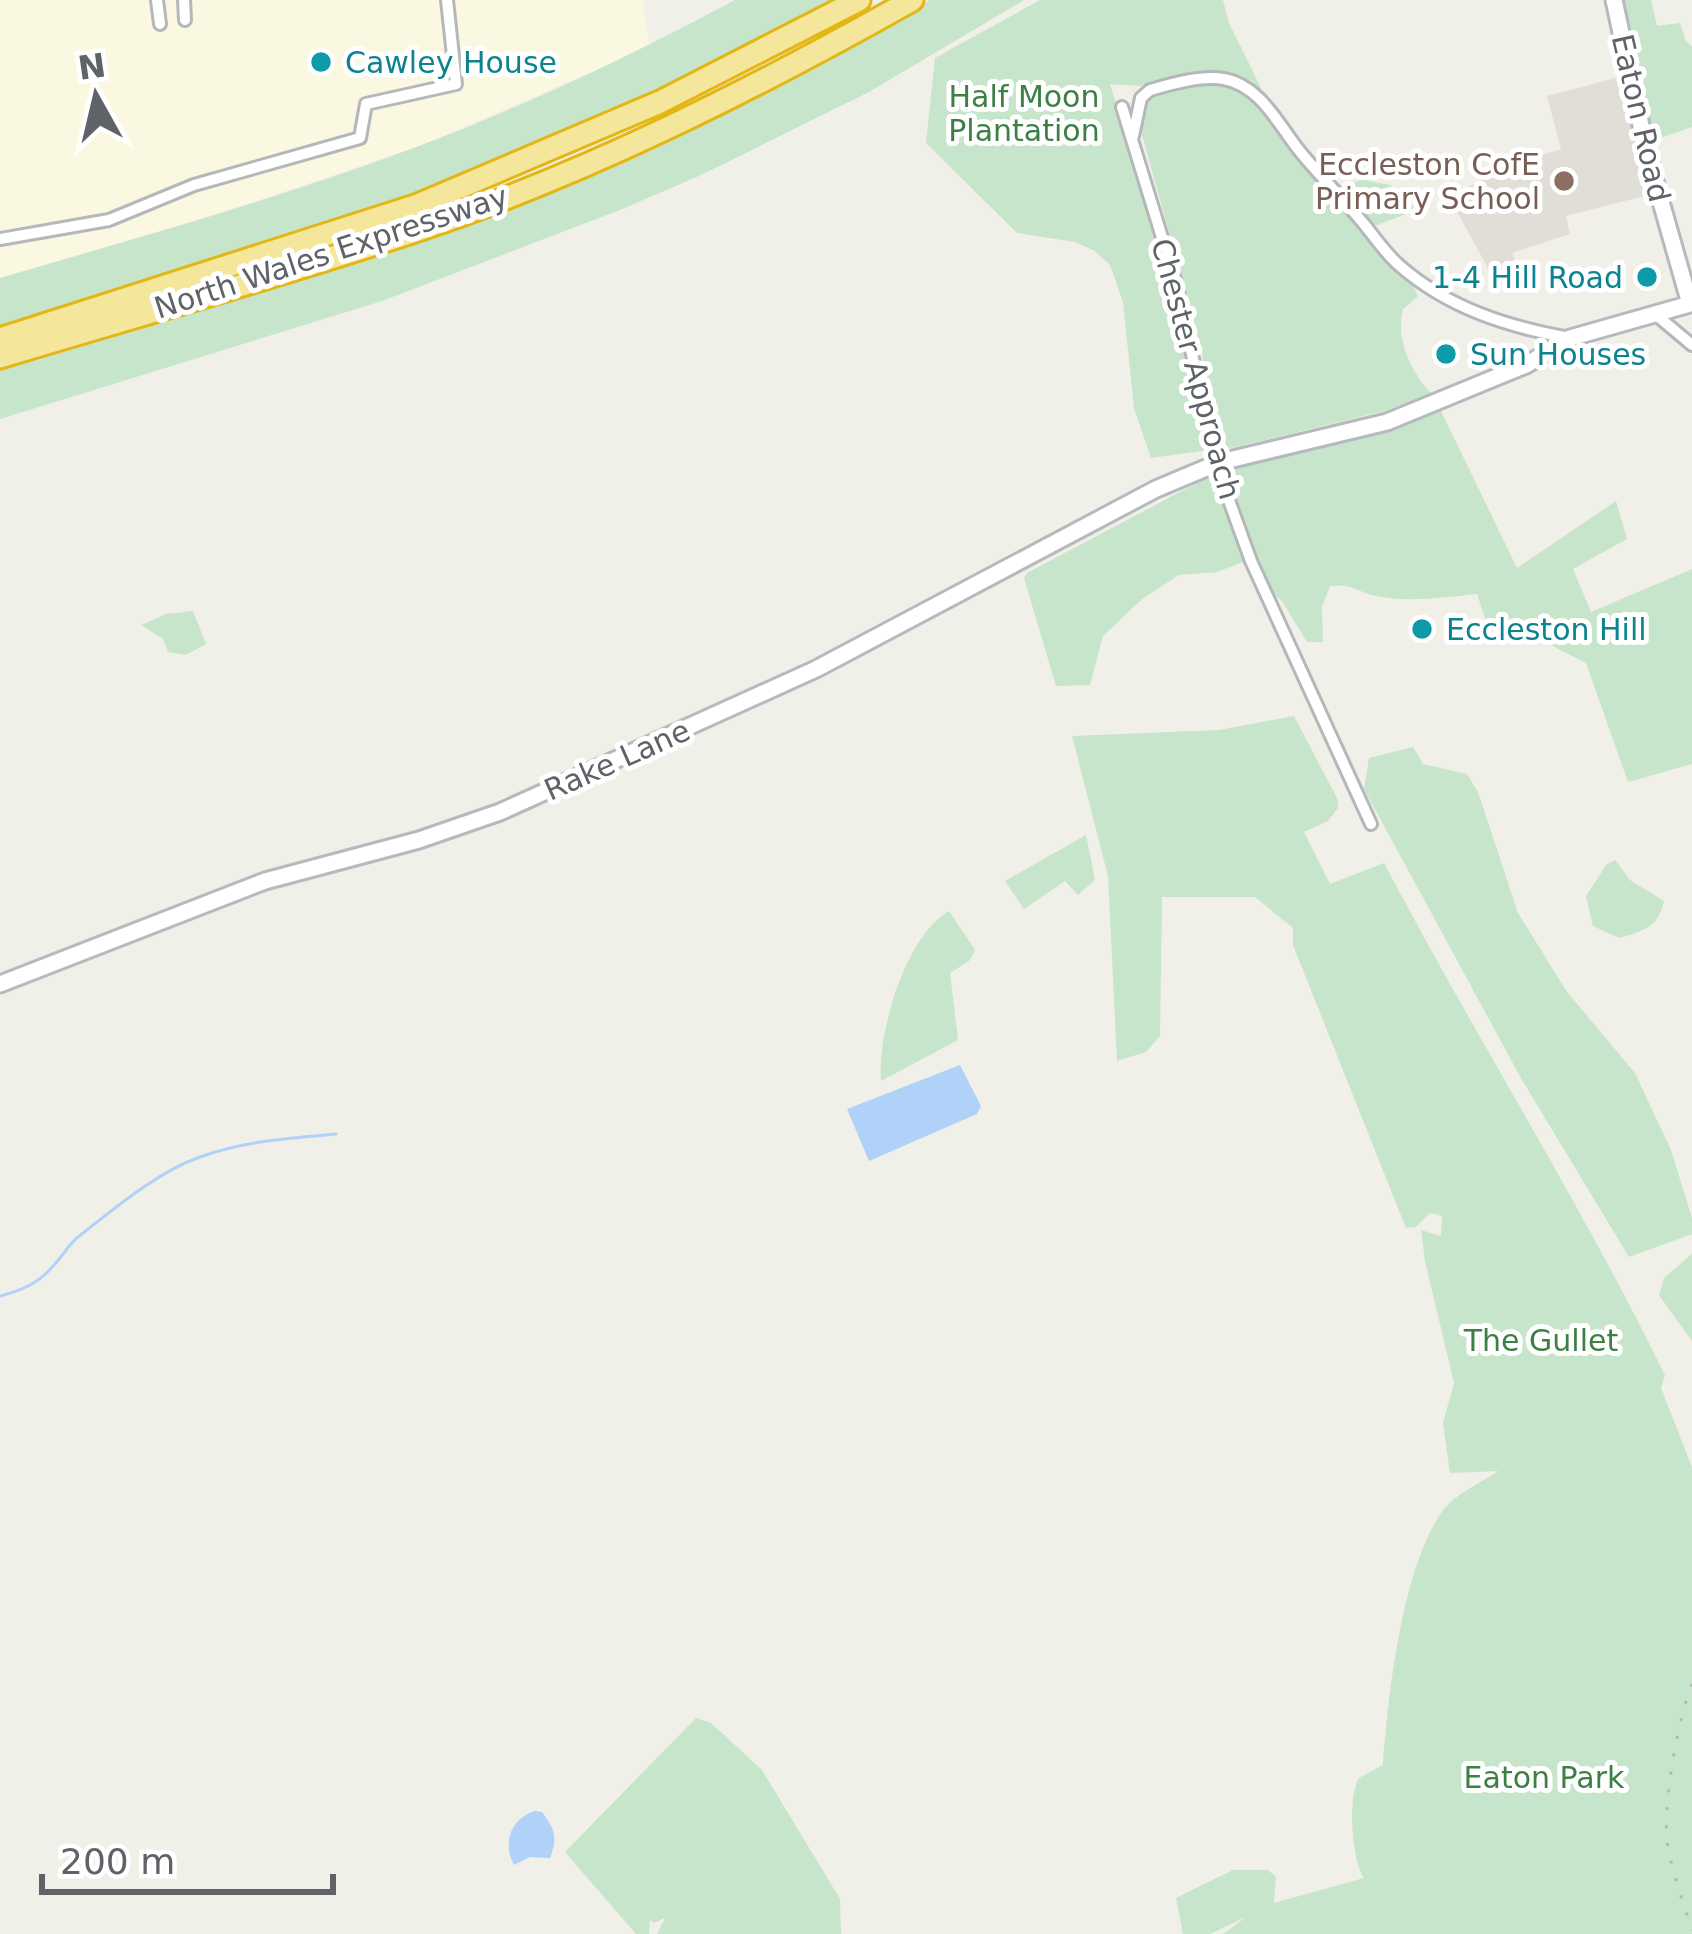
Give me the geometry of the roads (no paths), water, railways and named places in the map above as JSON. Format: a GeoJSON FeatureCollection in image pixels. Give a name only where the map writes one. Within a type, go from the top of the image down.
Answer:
{"type":"FeatureCollection","features":[{"type":"Feature","properties":{"kind":"highway","name":"North Wales Expressway"},"geometry":{"type":"LineString","coordinates":[[0,339],[418,205],[660,102],[859,0]]}},
{"type":"Feature","properties":{"kind":"highway","name":"North Wales Expressway"},"geometry":{"type":"LineString","coordinates":[[0,357],[419,230],[508,196],[599,159],[810,57],[912,0]]}},
{"type":"Feature","properties":{"kind":"street"},"geometry":{"type":"LineString","coordinates":[[157,0],[160,24]]}},
{"type":"Feature","properties":{"kind":"street"},"geometry":{"type":"LineString","coordinates":[[184,0],[185,20]]}},
{"type":"Feature","properties":{"kind":"street"},"geometry":{"type":"LineString","coordinates":[[0,239],[109,220],[194,185],[360,138],[366,104],[456,84],[447,0]]}},
{"type":"Feature","properties":{"kind":"street","name":"Eaton Road"},"geometry":{"type":"LineString","coordinates":[[1613,0],[1650,165],[1691,304]]}},
{"type":"Feature","properties":{"kind":"street"},"geometry":{"type":"LineString","coordinates":[[1132,139],[1141,98],[1150,90],[1224,79],[1247,89],[1269,108],[1297,148],[1404,270],[1479,313],[1570,338]]}},
{"type":"Feature","properties":{"kind":"street","name":"Chester Approach"},"geometry":{"type":"LineString","coordinates":[[1122,107],[1177,283],[1218,470],[1251,561],[1371,824]]}},
{"type":"Feature","properties":{"kind":"street"},"geometry":{"type":"LineString","coordinates":[[1233,459],[1387,422],[1526,365],[1570,338],[1691,304]]}},
{"type":"Feature","properties":{"kind":"street"},"geometry":{"type":"LineString","coordinates":[[1654,314],[1692,345]]}},
{"type":"Feature","properties":{"kind":"street","name":"Rake Lane"},"geometry":{"type":"LineString","coordinates":[[0,984],[265,881],[419,840],[507,809],[816,669],[1156,489],[1206,468]]}},
{"type":"Feature","properties":{"kind":"water"},"geometry":{"type":"Polygon","coordinates":[[[960,1065],[981,1106],[977,1114],[869,1161],[847,1109],[960,1065]]]}},
{"type":"Feature","properties":{"kind":"water"},"geometry":{"type":"Polygon","coordinates":[[[542,1812],[552,1829],[550,1858],[530,1857],[514,1865],[511,1832],[520,1819],[542,1812]]]}},
{"type":"Feature","properties":{"kind":"waterway"},"geometry":{"type":"LineString","coordinates":[[0,1296],[36,1281],[78,1237],[136,1192],[184,1164],[251,1144],[336,1134]]}},
{"type":"Feature","properties":{"kind":"railway"},"geometry":{"type":"LineString","coordinates":[[1692,1684],[1673,1761],[1666,1824],[1671,1863],[1692,1930]]}},
{"type":"Feature","properties":{"kind":"place","name":"Cawley House"},"geometry":{"type":"Point","coordinates":[321,62]}},
{"type":"Feature","properties":{"kind":"place","name":"Eccleston CofE Primary School"},"geometry":{"type":"Point","coordinates":[1564,181]}},
{"type":"Feature","properties":{"kind":"place","name":"1-4 Hill Road"},"geometry":{"type":"Point","coordinates":[1647,277]}},
{"type":"Feature","properties":{"kind":"place","name":"Sun Houses"},"geometry":{"type":"Point","coordinates":[1446,354]}},
{"type":"Feature","properties":{"kind":"place","name":"Eccleston Hill"},"geometry":{"type":"Point","coordinates":[1422,629]}},
{"type":"Feature","properties":{"kind":"park label","name":"Half Moon Plantation"},"geometry":{"type":"Point","coordinates":[1024,113]}},
{"type":"Feature","properties":{"kind":"park label","name":"The Gullet"},"geometry":{"type":"Point","coordinates":[1541,1340]}},
{"type":"Feature","properties":{"kind":"park label","name":"Eaton Park"},"geometry":{"type":"Point","coordinates":[1544,1777]}}]}
